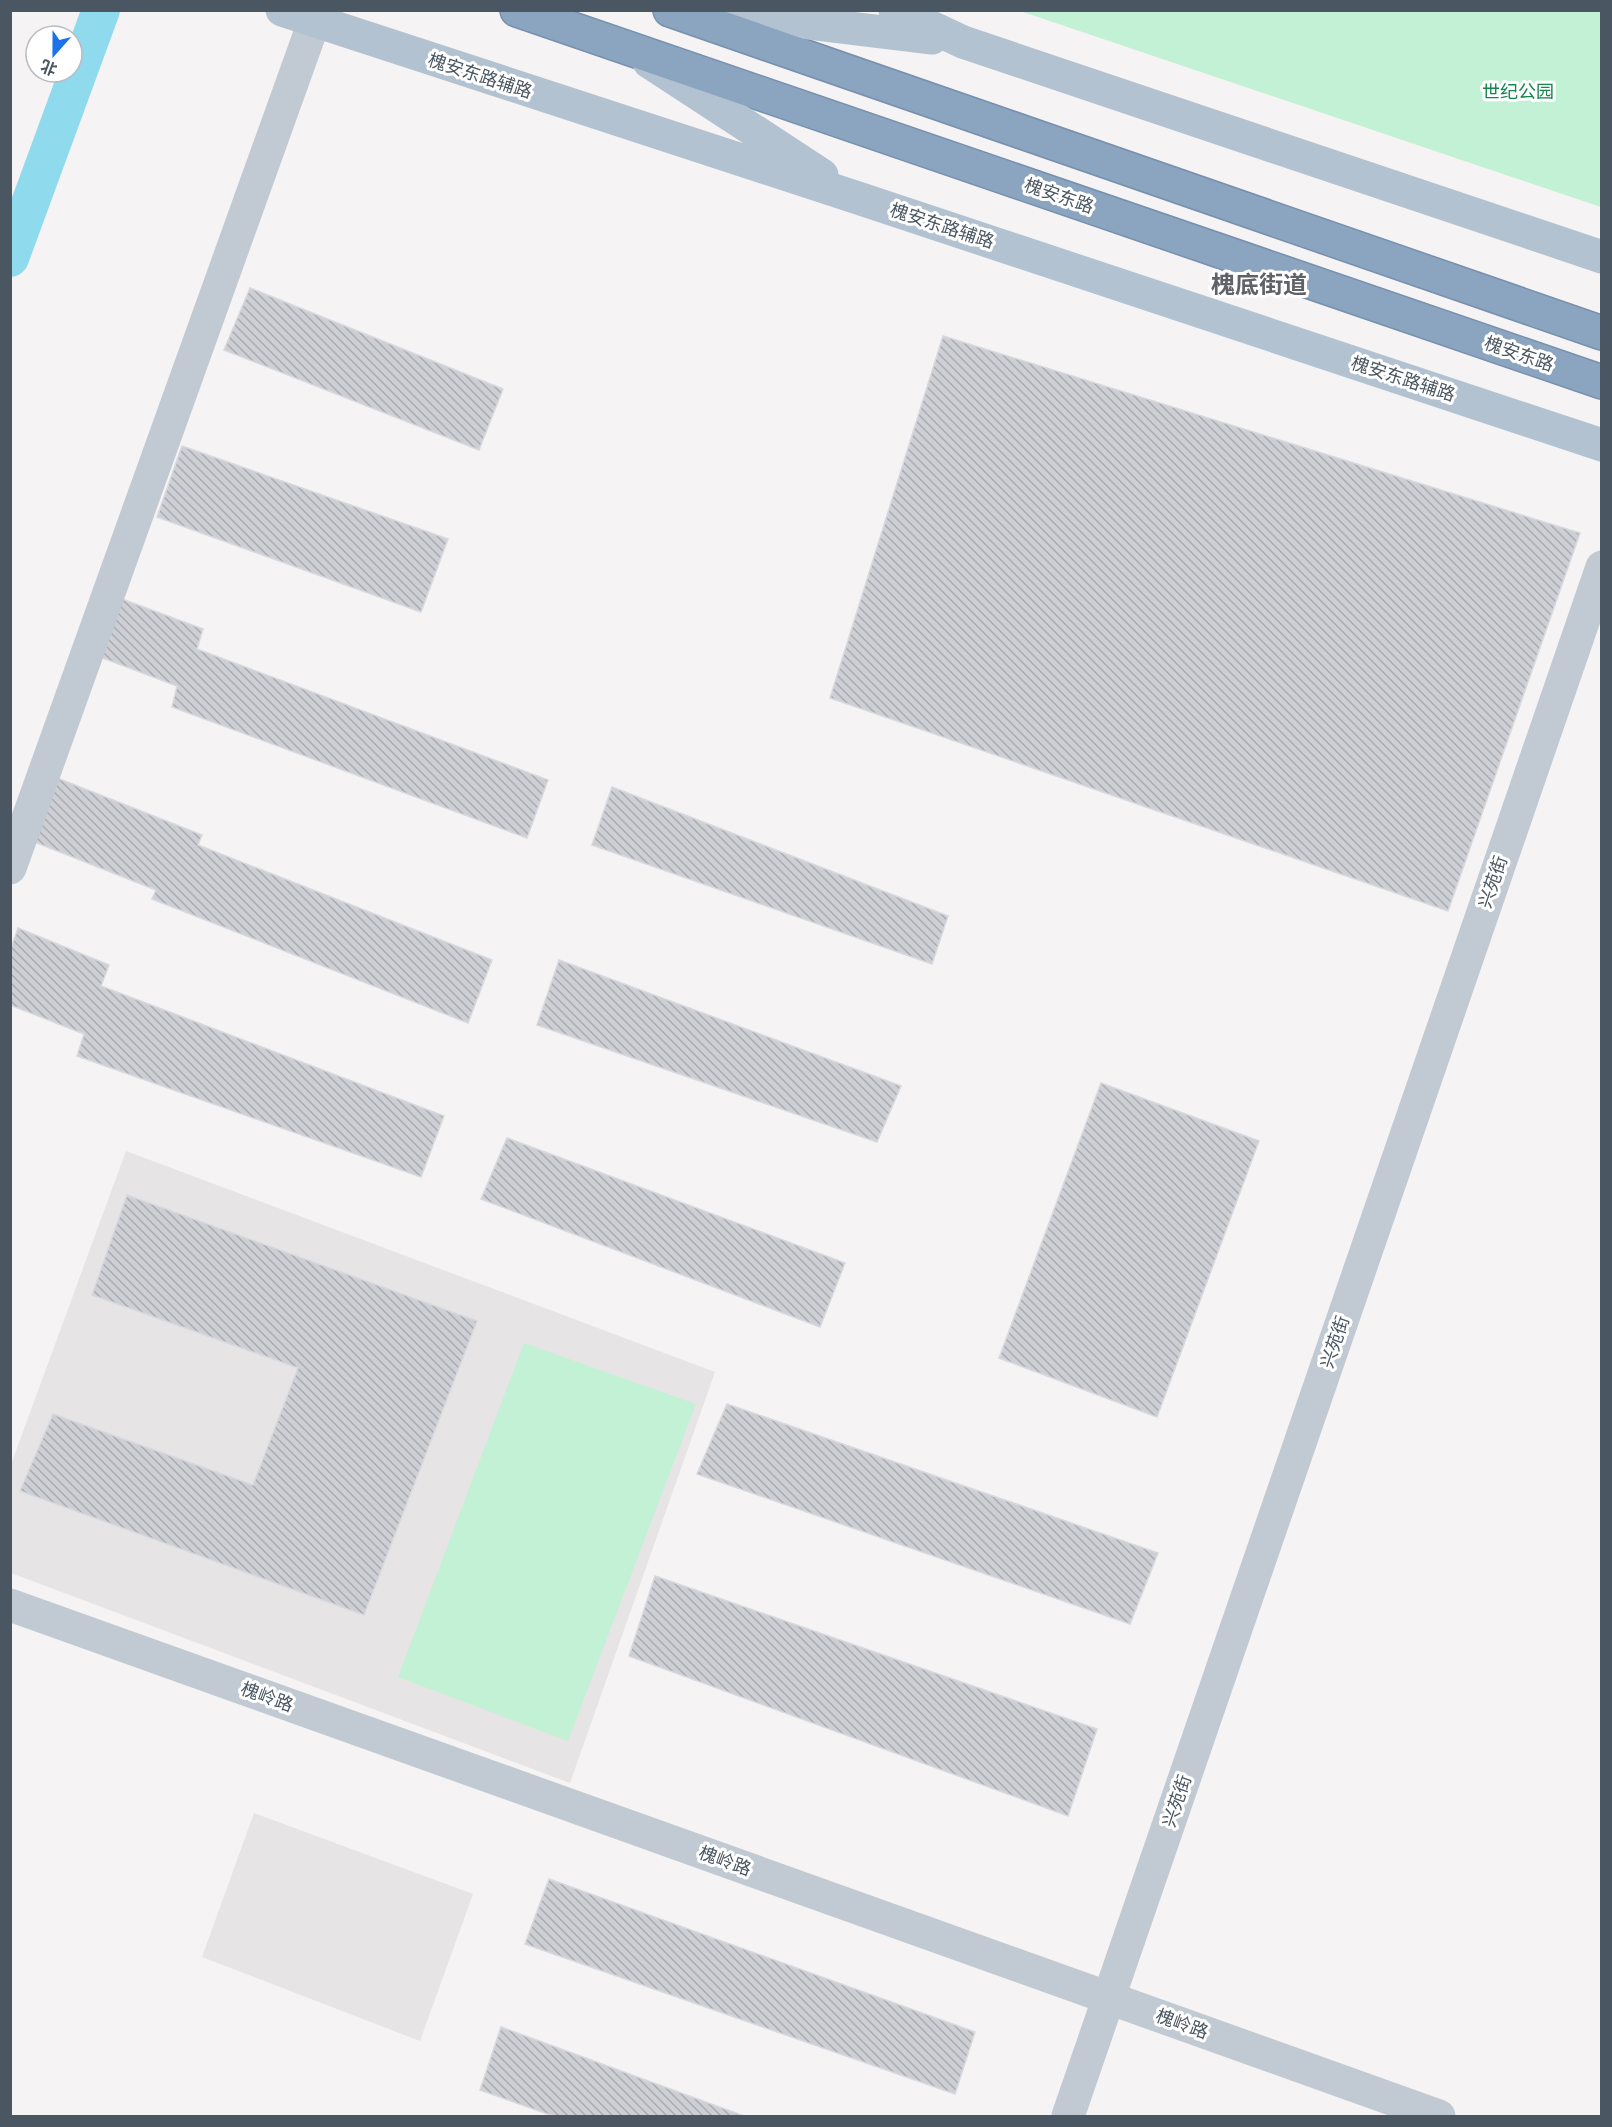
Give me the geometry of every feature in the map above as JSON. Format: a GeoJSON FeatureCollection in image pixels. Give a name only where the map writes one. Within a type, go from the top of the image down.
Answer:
{"type":"FeatureCollection","features":[{"type":"Feature","properties":{"kind":"highway","name":"槐安东路"},"geometry":{"type":"LineString","coordinates":[[517,10],[1602,382]]}},
{"type":"Feature","properties":{"kind":"highway"},"geometry":{"type":"LineString","coordinates":[[670,10],[1602,333]]}},
{"type":"Feature","properties":{"kind":"main road","name":"槐安东路辅路"},"geometry":{"type":"LineString","coordinates":[[282,10],[1602,445]]}},
{"type":"Feature","properties":{"kind":"main road"},"geometry":{"type":"LineString","coordinates":[[702,10],[963,42]]}},
{"type":"Feature","properties":{"kind":"main road"},"geometry":{"type":"LineString","coordinates":[[895,10],[963,42],[1602,257]]}},
{"type":"Feature","properties":{"kind":"main road"},"geometry":{"type":"LineString","coordinates":[[633,51],[858,198]]}},
{"type":"Feature","properties":{"kind":"street"},"geometry":{"type":"LineString","coordinates":[[10,868],[314,22]]}},
{"type":"Feature","properties":{"kind":"street","name":"兴苑街"},"geometry":{"type":"LineString","coordinates":[[1068,2116],[1602,567]]}},
{"type":"Feature","properties":{"kind":"street","name":"槐岭路"},"geometry":{"type":"LineString","coordinates":[[10,1605],[1439,2116]]}},
{"type":"Feature","properties":{"kind":"shaded area"},"geometry":{"type":"Polygon","coordinates":[[[126,1151],[715,1372],[570,1783],[11,1573],[10,1467],[126,1151]]]}},
{"type":"Feature","properties":{"kind":"shaded area"},"geometry":{"type":"Polygon","coordinates":[[[254,1813],[473,1894],[420,2041],[202,1957],[254,1813]]]}},
{"type":"Feature","properties":{"kind":"green space","name":"世纪公园"},"geometry":{"type":"Polygon","coordinates":[[[1020,11],[1601,11],[1601,207],[1020,11]]]}},
{"type":"Feature","properties":{"kind":"green space"},"geometry":{"type":"Polygon","coordinates":[[[524,1343],[696,1404],[568,1741],[398,1677],[524,1343]]]}},
{"type":"Feature","properties":{"kind":"building"},"geometry":{"type":"Polygon","coordinates":[[[250,288],[503,389],[479,450],[224,350],[250,288]]]}},
{"type":"Feature","properties":{"kind":"building"},"geometry":{"type":"Polygon","coordinates":[[[943,336],[1580,533],[1448,911],[830,698],[943,336]]]}},
{"type":"Feature","properties":{"kind":"building"},"geometry":{"type":"Polygon","coordinates":[[[182,446],[448,539],[421,612],[157,517],[182,446]]]}},
{"type":"Feature","properties":{"kind":"building"},"geometry":{"type":"Polygon","coordinates":[[[122,599],[203,629],[197,649],[548,780],[527,838],[172,707],[177,686],[100,657],[122,599]]]}},
{"type":"Feature","properties":{"kind":"building"},"geometry":{"type":"Polygon","coordinates":[[[52,776],[202,835],[198,845],[492,960],[468,1023],[152,899],[156,890],[27,839],[52,776]]]}},
{"type":"Feature","properties":{"kind":"building"},"geometry":{"type":"Polygon","coordinates":[[[612,787],[948,916],[932,964],[592,845],[612,787]]]}},
{"type":"Feature","properties":{"kind":"building"},"geometry":{"type":"Polygon","coordinates":[[[18,928],[109,965],[101,986],[444,1116],[421,1177],[77,1056],[84,1034],[10,1005],[10,951],[18,928]]]}},
{"type":"Feature","properties":{"kind":"building"},"geometry":{"type":"Polygon","coordinates":[[[559,960],[901,1086],[877,1142],[537,1025],[559,960]]]}},
{"type":"Feature","properties":{"kind":"building"},"geometry":{"type":"Polygon","coordinates":[[[1101,1083],[1259,1141],[1157,1417],[999,1358],[1101,1083]]]}},
{"type":"Feature","properties":{"kind":"building"},"geometry":{"type":"Polygon","coordinates":[[[507,1138],[845,1263],[820,1327],[481,1199],[507,1138]]]}},
{"type":"Feature","properties":{"kind":"building"},"geometry":{"type":"Polygon","coordinates":[[[127,1195],[477,1321],[364,1615],[20,1491],[53,1414],[253,1485],[298,1368],[92,1295],[127,1195]]]}},
{"type":"Feature","properties":{"kind":"building"},"geometry":{"type":"Polygon","coordinates":[[[727,1404],[1158,1553],[1130,1624],[697,1474],[727,1404]]]}},
{"type":"Feature","properties":{"kind":"building"},"geometry":{"type":"Polygon","coordinates":[[[655,1576],[1097,1729],[1068,1816],[629,1656],[655,1576]]]}},
{"type":"Feature","properties":{"kind":"building"},"geometry":{"type":"Polygon","coordinates":[[[549,1879],[975,2032],[955,2094],[525,1944],[549,1879]]]}},
{"type":"Feature","properties":{"kind":"building"},"geometry":{"type":"Polygon","coordinates":[[[501,2027],[744,2116],[553,2116],[480,2090],[501,2027]]]}},
{"type":"Feature","properties":{"kind":"waterway"},"geometry":{"type":"LineString","coordinates":[[10,258],[101,10]]}},
{"type":"Feature","properties":{"kind":"district","name":"槐底街道"},"geometry":{"type":"Point","coordinates":[1259,285]}}]}
